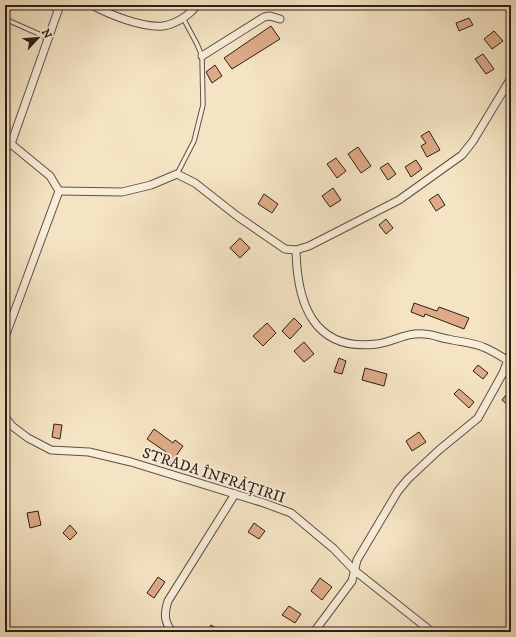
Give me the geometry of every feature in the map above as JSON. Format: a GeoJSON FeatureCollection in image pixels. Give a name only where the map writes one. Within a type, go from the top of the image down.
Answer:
{"type":"FeatureCollection","features":[{"type":"Feature","properties":{"kind":"street"},"geometry":{"type":"LineString","coordinates":[[92,5],[104,8],[148,25],[164,26],[183,18],[197,5]]}},
{"type":"Feature","properties":{"kind":"street"},"geometry":{"type":"LineString","coordinates":[[5,149],[11,144],[59,8]]}},
{"type":"Feature","properties":{"kind":"street"},"geometry":{"type":"LineString","coordinates":[[202,56],[264,17],[270,16],[280,19]]}},
{"type":"Feature","properties":{"kind":"street"},"geometry":{"type":"LineString","coordinates":[[59,191],[122,192],[151,185],[177,174],[195,182],[237,216],[285,249],[296,250],[309,246],[399,200],[452,164],[462,155],[473,140],[511,78]]}},
{"type":"Feature","properties":{"kind":"street"},"geometry":{"type":"LineString","coordinates":[[11,144],[50,176],[59,191]]}},
{"type":"Feature","properties":{"kind":"street"},"geometry":{"type":"LineString","coordinates":[[5,337],[59,191]]}},
{"type":"Feature","properties":{"kind":"street"},"geometry":{"type":"LineString","coordinates":[[296,250],[299,292],[316,325],[331,338],[348,344],[359,345],[378,344],[408,334],[424,334],[482,346],[507,360]]}},
{"type":"Feature","properties":{"kind":"street"},"geometry":{"type":"LineString","coordinates":[[314,632],[352,581],[357,560],[398,492],[408,479],[439,450],[478,418],[503,373],[511,352]]}},
{"type":"Feature","properties":{"kind":"street","name":"STRADA ÎNFRĂȚIRII"},"geometry":{"type":"LineString","coordinates":[[5,417],[12,426],[28,438],[51,450],[89,452],[131,462],[291,513],[329,544],[354,570],[432,632]]}},
{"type":"Feature","properties":{"kind":"street"},"geometry":{"type":"LineString","coordinates":[[172,632],[165,620],[168,601],[235,494]]}},
{"type":"Feature","properties":{"kind":"lane"},"geometry":{"type":"LineString","coordinates":[[48,5],[59,8]]}},
{"type":"Feature","properties":{"kind":"lane"},"geometry":{"type":"LineString","coordinates":[[5,18],[48,38]]}},
{"type":"Feature","properties":{"kind":"lane"},"geometry":{"type":"LineString","coordinates":[[177,174],[194,141],[203,104],[202,56],[183,18]]}},
{"type":"Feature","properties":{"kind":"building"},"geometry":{"type":"Polygon","coordinates":[[[469,18],[473,25],[459,31],[456,23],[469,18]]]}},
{"type":"Feature","properties":{"kind":"building"},"geometry":{"type":"Polygon","coordinates":[[[271,26],[280,39],[232,69],[224,58],[271,26]]]}},
{"type":"Feature","properties":{"kind":"building"},"geometry":{"type":"Polygon","coordinates":[[[494,31],[503,41],[492,49],[484,39],[494,31]]]}},
{"type":"Feature","properties":{"kind":"building"},"geometry":{"type":"Polygon","coordinates":[[[483,54],[494,69],[486,74],[475,59],[483,54]]]}},
{"type":"Feature","properties":{"kind":"building"},"geometry":{"type":"Polygon","coordinates":[[[215,65],[222,76],[212,83],[206,72],[215,65]]]}},
{"type":"Feature","properties":{"kind":"building"},"geometry":{"type":"Polygon","coordinates":[[[429,131],[440,150],[427,157],[421,146],[426,143],[421,136],[429,131]]]}},
{"type":"Feature","properties":{"kind":"building"},"geometry":{"type":"Polygon","coordinates":[[[358,147],[371,166],[361,173],[348,154],[358,147]]]}},
{"type":"Feature","properties":{"kind":"building"},"geometry":{"type":"Polygon","coordinates":[[[336,158],[346,171],[337,178],[327,164],[336,158]]]}},
{"type":"Feature","properties":{"kind":"building"},"geometry":{"type":"Polygon","coordinates":[[[416,160],[422,169],[411,177],[405,167],[416,160]]]}},
{"type":"Feature","properties":{"kind":"building"},"geometry":{"type":"Polygon","coordinates":[[[388,163],[396,174],[388,180],[380,168],[388,163]]]}},
{"type":"Feature","properties":{"kind":"building"},"geometry":{"type":"Polygon","coordinates":[[[333,188],[341,200],[330,207],[322,196],[333,188]]]}},
{"type":"Feature","properties":{"kind":"building"},"geometry":{"type":"Polygon","coordinates":[[[264,194],[278,204],[272,213],[258,204],[264,194]]]}},
{"type":"Feature","properties":{"kind":"building"},"geometry":{"type":"Polygon","coordinates":[[[438,194],[445,205],[436,211],[429,200],[438,194]]]}},
{"type":"Feature","properties":{"kind":"building"},"geometry":{"type":"Polygon","coordinates":[[[386,219],[393,228],[386,234],[379,225],[386,219]]]}},
{"type":"Feature","properties":{"kind":"building"},"geometry":{"type":"Polygon","coordinates":[[[240,238],[250,248],[240,258],[230,248],[240,238]]]}},
{"type":"Feature","properties":{"kind":"building"},"geometry":{"type":"Polygon","coordinates":[[[414,303],[437,311],[439,307],[469,318],[464,329],[425,314],[424,317],[411,312],[414,303]]]}},
{"type":"Feature","properties":{"kind":"building"},"geometry":{"type":"Polygon","coordinates":[[[294,318],[302,326],[290,339],[282,331],[294,318]]]}},
{"type":"Feature","properties":{"kind":"building"},"geometry":{"type":"Polygon","coordinates":[[[267,323],[276,333],[263,346],[253,336],[267,323]]]}},
{"type":"Feature","properties":{"kind":"building"},"geometry":{"type":"Polygon","coordinates":[[[304,342],[314,354],[304,362],[294,351],[304,342]]]}},
{"type":"Feature","properties":{"kind":"building"},"geometry":{"type":"Polygon","coordinates":[[[339,358],[346,361],[342,374],[334,372],[339,358]]]}},
{"type":"Feature","properties":{"kind":"building"},"geometry":{"type":"Polygon","coordinates":[[[478,365],[488,373],[483,379],[473,371],[478,365]]]}},
{"type":"Feature","properties":{"kind":"building"},"geometry":{"type":"Polygon","coordinates":[[[365,368],[387,374],[384,386],[362,380],[365,368]]]}},
{"type":"Feature","properties":{"kind":"building"},"geometry":{"type":"Polygon","coordinates":[[[459,389],[474,402],[469,408],[454,394],[459,389]]]}},
{"type":"Feature","properties":{"kind":"building"},"geometry":{"type":"Polygon","coordinates":[[[511,389],[511,408],[502,400],[511,389]]]}},
{"type":"Feature","properties":{"kind":"building"},"geometry":{"type":"Polygon","coordinates":[[[54,424],[62,425],[60,439],[52,437],[54,424]]]}},
{"type":"Feature","properties":{"kind":"building"},"geometry":{"type":"Polygon","coordinates":[[[154,429],[173,443],[175,440],[183,446],[171,463],[163,458],[166,452],[147,439],[154,429]]]}},
{"type":"Feature","properties":{"kind":"building"},"geometry":{"type":"Polygon","coordinates":[[[419,432],[426,442],[412,451],[406,441],[419,432]]]}},
{"type":"Feature","properties":{"kind":"building"},"geometry":{"type":"Polygon","coordinates":[[[38,511],[41,525],[30,528],[27,513],[38,511]]]}},
{"type":"Feature","properties":{"kind":"building"},"geometry":{"type":"Polygon","coordinates":[[[254,523],[265,531],[259,539],[248,532],[254,523]]]}},
{"type":"Feature","properties":{"kind":"building"},"geometry":{"type":"Polygon","coordinates":[[[70,525],[77,533],[70,540],[63,533],[70,525]]]}},
{"type":"Feature","properties":{"kind":"building"},"geometry":{"type":"Polygon","coordinates":[[[158,577],[165,582],[154,598],[147,593],[158,577]]]}},
{"type":"Feature","properties":{"kind":"building"},"geometry":{"type":"Polygon","coordinates":[[[320,578],[332,587],[322,600],[311,591],[320,578]]]}},
{"type":"Feature","properties":{"kind":"building"},"geometry":{"type":"Polygon","coordinates":[[[289,606],[301,614],[295,623],[282,615],[289,606]]]}},
{"type":"Feature","properties":{"kind":"building"},"geometry":{"type":"Polygon","coordinates":[[[211,625],[222,632],[207,632],[211,625]]]}}]}
